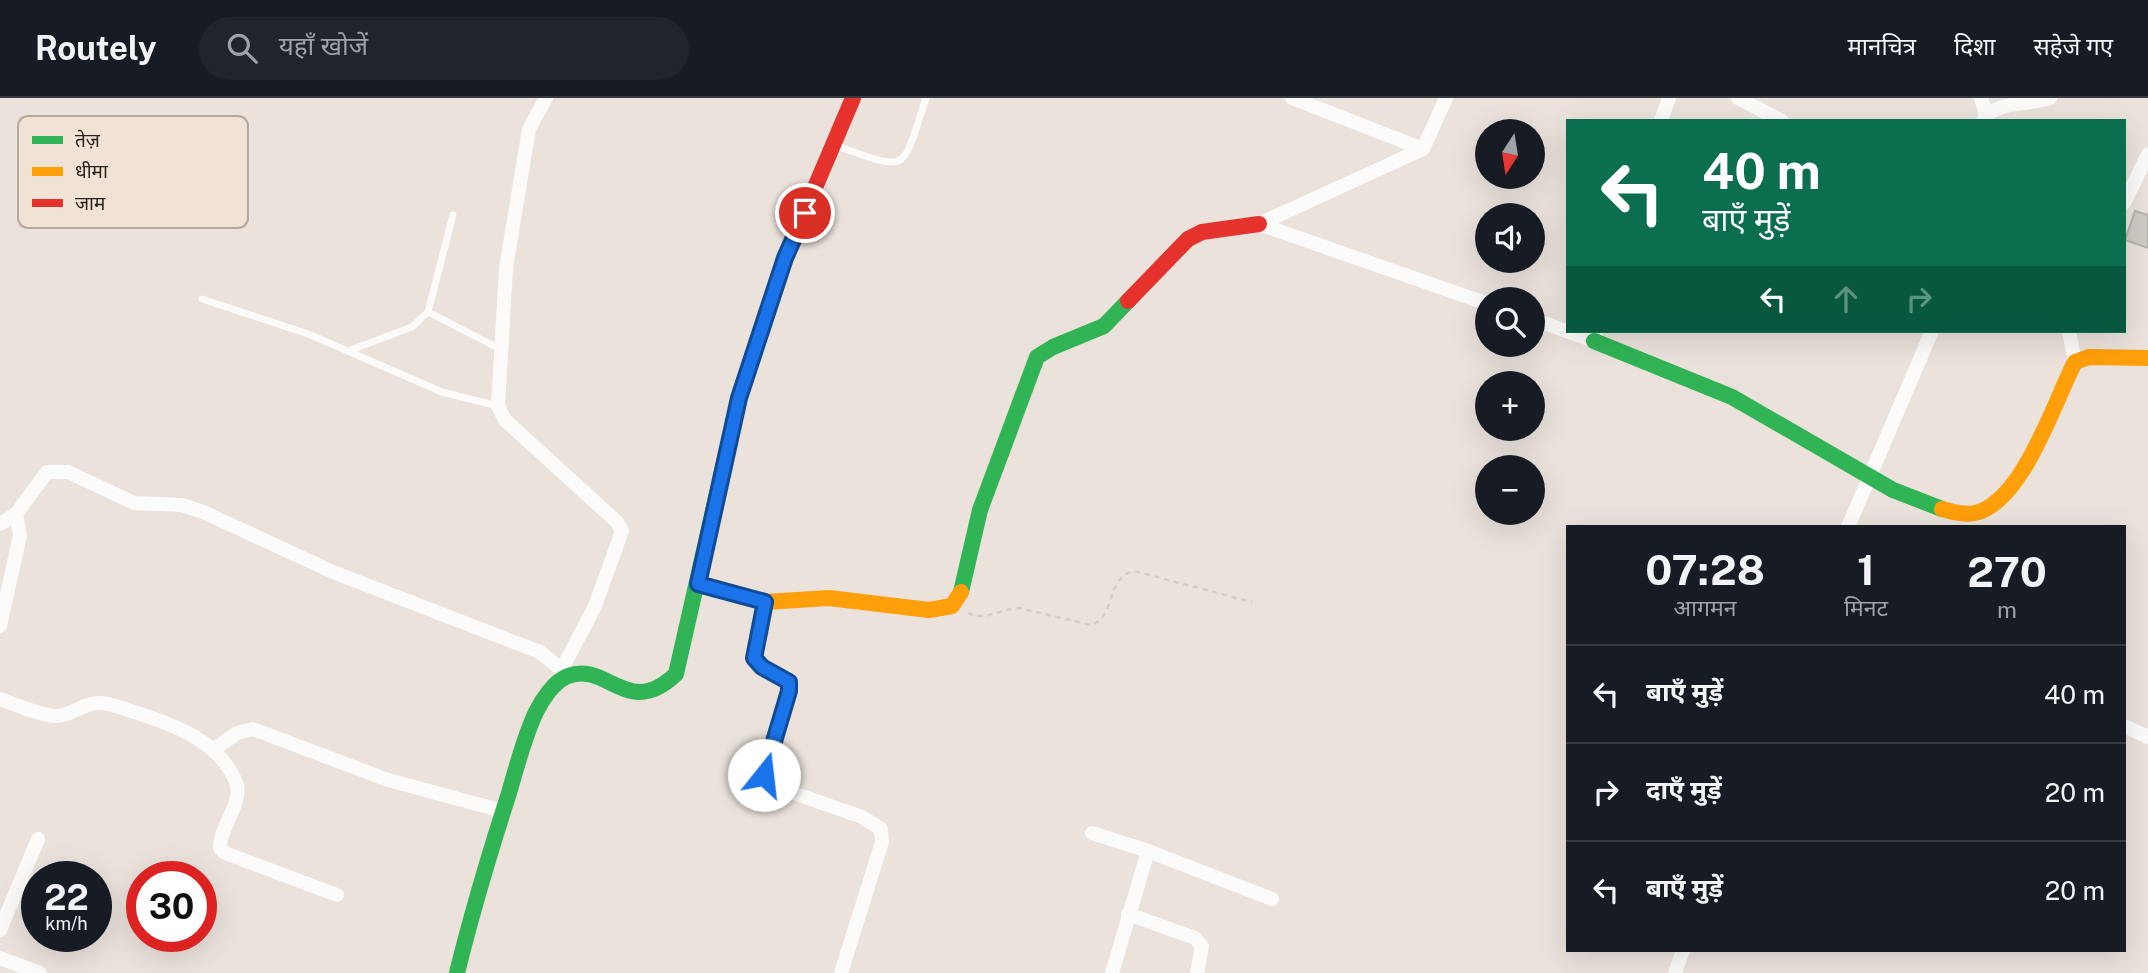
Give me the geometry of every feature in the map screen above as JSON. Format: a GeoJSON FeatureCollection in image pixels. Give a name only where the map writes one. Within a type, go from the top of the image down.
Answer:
{"type":"FeatureCollection","features":[{"type":"Feature","properties":{"kind":"street"},"geometry":{"type":"LineString","coordinates":[[457,973],[503,811],[536,712],[565,672],[595,606],[622,531],[617,522],[505,420],[498,405],[506,268],[529,128],[546,98]]}},
{"type":"Feature","properties":{"kind":"street"},"geometry":{"type":"LineString","coordinates":[[0,524],[16,514],[47,472],[68,471],[135,503],[182,505],[203,512],[333,572],[540,652],[565,672],[650,693],[666,687],[676,674],[739,398],[785,258],[853,98]]}},
{"type":"Feature","properties":{"kind":"street"},"geometry":{"type":"LineString","coordinates":[[1292,98],[1423,149]]}},
{"type":"Feature","properties":{"kind":"street"},"geometry":{"type":"LineString","coordinates":[[698,584],[765,602],[829,598],[929,610],[942,610],[952,606],[960,596],[980,510],[1037,357],[1048,347],[1104,326],[1188,239],[1202,232],[1259,224],[1423,149],[1446,98]]}},
{"type":"Feature","properties":{"kind":"street"},"geometry":{"type":"LineString","coordinates":[[1662,119],[1669,98]]}},
{"type":"Feature","properties":{"kind":"street"},"geometry":{"type":"LineString","coordinates":[[1738,98],[1778,119]]}},
{"type":"Feature","properties":{"kind":"street"},"geometry":{"type":"LineString","coordinates":[[1981,98],[1985,118],[1997,108],[2050,98]]}},
{"type":"Feature","properties":{"kind":"street"},"geometry":{"type":"LineString","coordinates":[[2126,199],[2148,154]]}},
{"type":"Feature","properties":{"kind":"street"},"geometry":{"type":"LineString","coordinates":[[1259,224],[1475,299]]}},
{"type":"Feature","properties":{"kind":"street"},"geometry":{"type":"LineString","coordinates":[[1545,323],[1566,329]]}},
{"type":"Feature","properties":{"kind":"street"},"geometry":{"type":"LineString","coordinates":[[1849,525],[1931,333]]}},
{"type":"Feature","properties":{"kind":"street"},"geometry":{"type":"LineString","coordinates":[[1595,336],[1734,398],[1868,478],[1960,516],[1979,512],[2017,478],[2075,362],[2069,333]]}},
{"type":"Feature","properties":{"kind":"street"},"geometry":{"type":"LineString","coordinates":[[2075,362],[2089,357],[2148,358]]}},
{"type":"Feature","properties":{"kind":"street"},"geometry":{"type":"LineString","coordinates":[[0,626],[20,536],[16,514]]}},
{"type":"Feature","properties":{"kind":"street"},"geometry":{"type":"LineString","coordinates":[[765,602],[754,658],[762,667],[789,682],[789,691],[765,765],[764,775],[768,784],[862,817],[881,829],[882,842],[841,973]]}},
{"type":"Feature","properties":{"kind":"street"},"geometry":{"type":"LineString","coordinates":[[0,699],[52,716],[64,716],[96,703],[107,704],[163,721],[213,750],[236,783],[235,798],[220,840],[220,848],[226,853],[337,895]]}},
{"type":"Feature","properties":{"kind":"street"},"geometry":{"type":"LineString","coordinates":[[2126,727],[2148,737]]}},
{"type":"Feature","properties":{"kind":"street"},"geometry":{"type":"LineString","coordinates":[[213,750],[237,733],[253,729],[388,780],[503,811]]}},
{"type":"Feature","properties":{"kind":"street"},"geometry":{"type":"LineString","coordinates":[[1093,833],[1149,851],[1272,899]]}},
{"type":"Feature","properties":{"kind":"street"},"geometry":{"type":"LineString","coordinates":[[0,930],[38,839]]}},
{"type":"Feature","properties":{"kind":"street"},"geometry":{"type":"LineString","coordinates":[[1112,973],[1149,851]]}},
{"type":"Feature","properties":{"kind":"street"},"geometry":{"type":"LineString","coordinates":[[1128,914],[1195,938],[1202,946],[1197,973]]}},
{"type":"Feature","properties":{"kind":"street"},"geometry":{"type":"LineString","coordinates":[[1675,973],[1682,952]]}},
{"type":"Feature","properties":{"kind":"street"},"geometry":{"type":"LineString","coordinates":[[0,958],[33,972]]}},
{"type":"Feature","properties":{"kind":"lane"},"geometry":{"type":"LineString","coordinates":[[834,145],[889,164],[900,162],[907,154],[926,98]]}},
{"type":"Feature","properties":{"kind":"lane"},"geometry":{"type":"LineString","coordinates":[[348,351],[412,327],[428,312],[453,215]]}},
{"type":"Feature","properties":{"kind":"lane"},"geometry":{"type":"LineString","coordinates":[[202,299],[311,335],[442,392],[498,405]]}},
{"type":"Feature","properties":{"kind":"lane"},"geometry":{"type":"LineString","coordinates":[[428,312],[500,349]]}},
{"type":"Feature","properties":{"kind":"path"},"geometry":{"type":"LineString","coordinates":[[952,606],[981,618],[1008,608],[1019,608],[1091,625],[1099,623],[1104,615],[1118,579],[1124,573],[1134,571],[1252,602]]}},
{"type":"Feature","properties":{"kind":"building"},"geometry":{"type":"Polygon","coordinates":[[[2135,211],[2148,215],[2148,248],[2126,240],[2135,211]]]}},
{"type":"Feature","properties":{"kind":"traffic: fast"},"geometry":{"type":"LineString","coordinates":[[961,592],[980,510],[1037,357],[1053,347],[1104,326],[1128,301]]}},
{"type":"Feature","properties":{"kind":"traffic: fast"},"geometry":{"type":"LineString","coordinates":[[1594,341],[1732,397],[1893,490],[1942,509]]}},
{"type":"Feature","properties":{"kind":"traffic: fast"},"geometry":{"type":"LineString","coordinates":[[457,973],[481,882],[521,752],[539,707],[553,686],[563,678],[582,673],[631,691],[644,692],[659,687],[676,674],[723,467]]}},
{"type":"Feature","properties":{"kind":"traffic: slow"},"geometry":{"type":"LineString","coordinates":[[1942,509],[1965,514],[1979,512],[1995,503],[2010,487],[2036,446],[2075,362],[2089,357],[2148,358]]}},
{"type":"Feature","properties":{"kind":"traffic: slow"},"geometry":{"type":"LineString","coordinates":[[698,584],[765,602],[829,598],[929,610],[952,606],[961,592]]}},
{"type":"Feature","properties":{"kind":"traffic: jam"},"geometry":{"type":"LineString","coordinates":[[723,467],[739,398],[785,258],[853,98]]}},
{"type":"Feature","properties":{"kind":"traffic: jam"},"geometry":{"type":"LineString","coordinates":[[1128,301],[1188,239],[1202,232],[1259,224]]}},
{"type":"Feature","properties":{"kind":"route"},"geometry":{"type":"LineString","coordinates":[[764,775],[789,691],[789,682],[762,667],[754,658],[765,602],[698,584],[739,398],[785,258],[805,213]]}}]}
